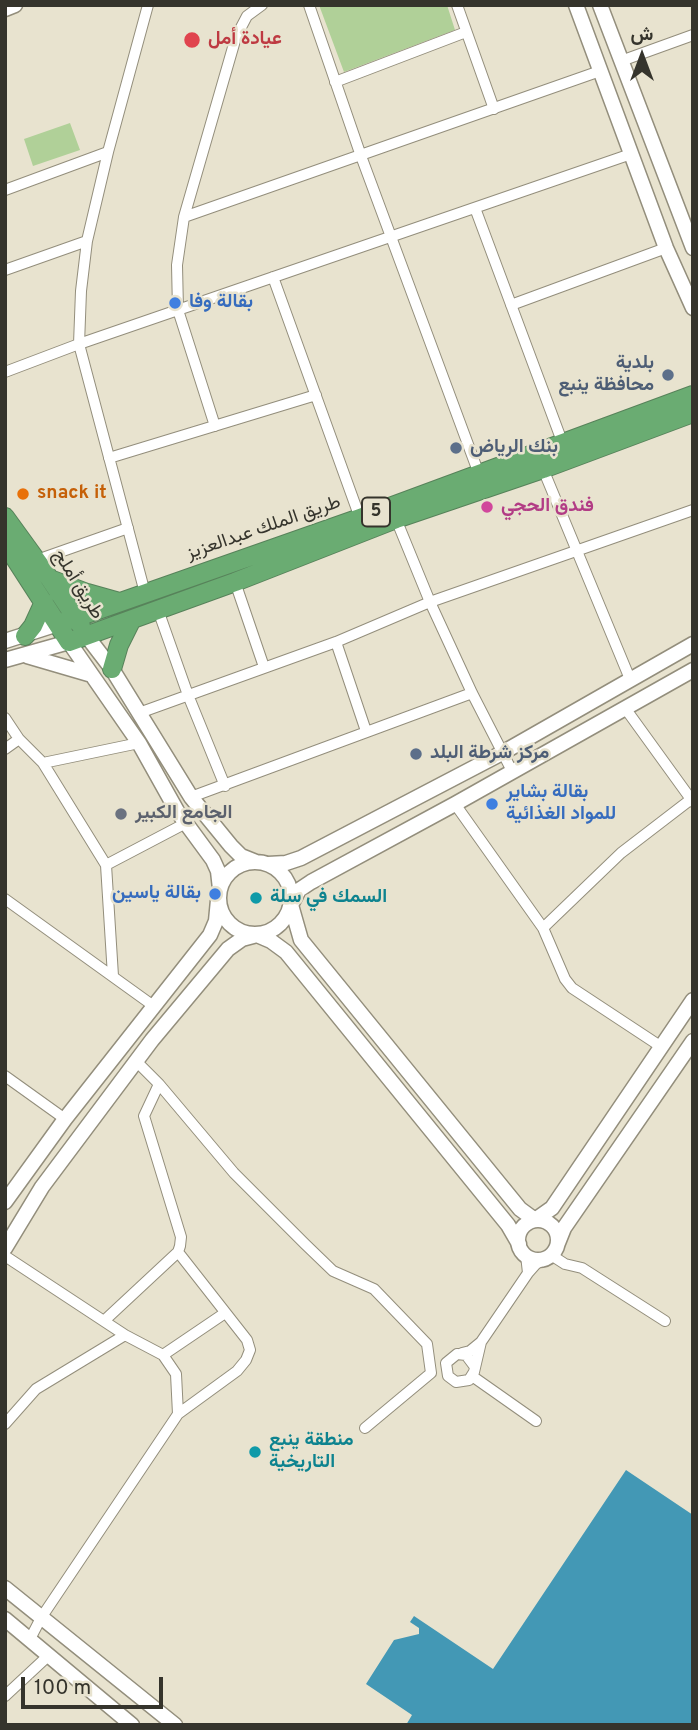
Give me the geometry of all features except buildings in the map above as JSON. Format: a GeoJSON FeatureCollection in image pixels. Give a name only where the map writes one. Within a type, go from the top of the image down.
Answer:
{"type":"FeatureCollection","features":[{"type":"Feature","properties":{"kind":"highway","name":"طريق الملك عبدالعزيز"},"geometry":{"type":"LineString","coordinates":[[86,635],[235,582],[397,519],[543,469],[668,413],[693,393]]}},
{"type":"Feature","properties":{"kind":"highway","name":"طريق الملك عبدالعزيز"},"geometry":{"type":"LineString","coordinates":[[58,624],[563,444],[668,413],[693,415]]}},
{"type":"Feature","properties":{"kind":"highway","name":"طريق أملج"},"geometry":{"type":"LineString","coordinates":[[5,517],[86,635],[69,642],[5,543]]}},
{"type":"Feature","properties":{"kind":"highway"},"geometry":{"type":"LineString","coordinates":[[50,579],[119,602]]}},
{"type":"Feature","properties":{"kind":"highway"},"geometry":{"type":"LineString","coordinates":[[25,636],[33,626],[44,602]]}},
{"type":"Feature","properties":{"kind":"highway"},"geometry":{"type":"LineString","coordinates":[[112,669],[119,645],[132,619]]}},
{"type":"Feature","properties":{"kind":"street"},"geometry":{"type":"LineString","coordinates":[[5,9],[15,5]]}},
{"type":"Feature","properties":{"kind":"street"},"geometry":{"type":"LineString","coordinates":[[145,593],[79,344],[81,291],[87,241],[148,5]]}},
{"type":"Feature","properties":{"kind":"street"},"geometry":{"type":"LineString","coordinates":[[215,426],[178,310],[177,265],[184,217],[236,37],[247,16],[262,5]]}},
{"type":"Feature","properties":{"kind":"street"},"geometry":{"type":"LineString","coordinates":[[309,5],[390,237],[479,474]]}},
{"type":"Feature","properties":{"kind":"street"},"geometry":{"type":"LineString","coordinates":[[457,5],[494,109]]}},
{"type":"Feature","properties":{"kind":"street"},"geometry":{"type":"LineString","coordinates":[[576,5],[666,248],[693,308]]}},
{"type":"Feature","properties":{"kind":"street"},"geometry":{"type":"LineString","coordinates":[[600,5],[693,248]]}},
{"type":"Feature","properties":{"kind":"street"},"geometry":{"type":"LineString","coordinates":[[335,82],[466,32]]}},
{"type":"Feature","properties":{"kind":"street"},"geometry":{"type":"LineString","coordinates":[[621,61],[693,34]]}},
{"type":"Feature","properties":{"kind":"street"},"geometry":{"type":"LineString","coordinates":[[184,217],[600,71]]}},
{"type":"Feature","properties":{"kind":"street"},"geometry":{"type":"LineString","coordinates":[[5,190],[108,152]]}},
{"type":"Feature","properties":{"kind":"street"},"geometry":{"type":"LineString","coordinates":[[5,372],[79,344],[631,154]]}},
{"type":"Feature","properties":{"kind":"street"},"geometry":{"type":"LineString","coordinates":[[475,208],[563,444]]}},
{"type":"Feature","properties":{"kind":"street"},"geometry":{"type":"LineString","coordinates":[[5,271],[87,241]]}},
{"type":"Feature","properties":{"kind":"street"},"geometry":{"type":"LineString","coordinates":[[511,305],[666,248]]}},
{"type":"Feature","properties":{"kind":"street"},"geometry":{"type":"LineString","coordinates":[[273,277],[360,518]]}},
{"type":"Feature","properties":{"kind":"street"},"geometry":{"type":"LineString","coordinates":[[109,458],[316,395]]}},
{"type":"Feature","properties":{"kind":"street"},"geometry":{"type":"LineString","coordinates":[[543,469],[630,678]]}},
{"type":"Feature","properties":{"kind":"street"},"geometry":{"type":"LineString","coordinates":[[139,713],[336,642],[430,602],[693,510]]}},
{"type":"Feature","properties":{"kind":"street"},"geometry":{"type":"LineString","coordinates":[[397,519],[430,602],[512,771]]}},
{"type":"Feature","properties":{"kind":"street"},"geometry":{"type":"LineString","coordinates":[[37,560],[128,528]]}},
{"type":"Feature","properties":{"kind":"street"},"geometry":{"type":"LineString","coordinates":[[235,582],[264,667]]}},
{"type":"Feature","properties":{"kind":"street"},"geometry":{"type":"LineString","coordinates":[[158,610],[188,695],[225,786]]}},
{"type":"Feature","properties":{"kind":"street","name":"طريق الملك عبدالعزيز"},"geometry":{"type":"LineString","coordinates":[[5,641],[58,624]]}},
{"type":"Feature","properties":{"kind":"street"},"geometry":{"type":"LineString","coordinates":[[5,660],[69,642],[139,743],[186,823],[213,860],[218,871],[221,911],[226,921],[235,929],[271,941],[286,951],[508,1225],[522,1250],[537,1260],[551,1252],[557,1233],[554,1227],[542,1220],[535,1220],[520,1209],[301,940],[295,924],[287,881],[279,871],[241,856],[231,846],[191,797],[112,669],[86,635]]}},
{"type":"Feature","properties":{"kind":"street"},"geometry":{"type":"LineString","coordinates":[[336,642],[366,731]]}},
{"type":"Feature","properties":{"kind":"street"},"geometry":{"type":"LineString","coordinates":[[5,1202],[65,1119],[210,935],[216,921],[219,894],[225,878],[233,869],[244,864],[286,863],[301,858],[502,753],[693,644]]}},
{"type":"Feature","properties":{"kind":"street"},"geometry":{"type":"LineString","coordinates":[[26,656],[92,675]]}},
{"type":"Feature","properties":{"kind":"street"},"geometry":{"type":"LineString","coordinates":[[5,1248],[42,1187],[136,1061],[228,949],[242,939],[269,932],[279,926],[287,916],[299,890],[311,882],[693,670]]}},
{"type":"Feature","properties":{"kind":"street"},"geometry":{"type":"LineString","coordinates":[[191,797],[472,693]]}},
{"type":"Feature","properties":{"kind":"street"},"geometry":{"type":"LineString","coordinates":[[543,928],[621,853],[691,801],[625,708]]}},
{"type":"Feature","properties":{"kind":"street"},"geometry":{"type":"LineString","coordinates":[[5,718],[19,739],[43,763],[106,865],[113,976]]}},
{"type":"Feature","properties":{"kind":"street"},"geometry":{"type":"LineString","coordinates":[[5,749],[19,739]]}},
{"type":"Feature","properties":{"kind":"street"},"geometry":{"type":"LineString","coordinates":[[43,763],[139,743]]}},
{"type":"Feature","properties":{"kind":"street"},"geometry":{"type":"LineString","coordinates":[[455,804],[543,928],[565,979],[572,988],[660,1046]]}},
{"type":"Feature","properties":{"kind":"street"},"geometry":{"type":"LineString","coordinates":[[106,865],[186,823]]}},
{"type":"Feature","properties":{"kind":"street"},"geometry":{"type":"LineString","coordinates":[[5,899],[155,1007]]}},
{"type":"Feature","properties":{"kind":"street"},"geometry":{"type":"LineString","coordinates":[[528,1273],[520,1232],[552,1208],[693,1000]]}},
{"type":"Feature","properties":{"kind":"street"},"geometry":{"type":"LineString","coordinates":[[481,1342],[473,1371],[460,1382],[451,1380],[446,1372],[448,1359],[470,1351],[481,1342],[528,1273],[551,1252],[564,1228],[693,1041]]}},
{"type":"Feature","properties":{"kind":"street"},"geometry":{"type":"LineString","coordinates":[[136,1061],[159,1084],[234,1173],[333,1271],[374,1289],[427,1344],[431,1373],[365,1428]]}},
{"type":"Feature","properties":{"kind":"street"},"geometry":{"type":"LineString","coordinates":[[5,1076],[65,1119]]}},
{"type":"Feature","properties":{"kind":"street"},"geometry":{"type":"LineString","coordinates":[[105,1320],[178,1252],[181,1237],[144,1116],[159,1084]]}},
{"type":"Feature","properties":{"kind":"street"},"geometry":{"type":"LineString","coordinates":[[30,1639],[41,1618],[178,1413],[237,1371],[250,1350],[247,1340],[178,1252]]}},
{"type":"Feature","properties":{"kind":"street"},"geometry":{"type":"LineString","coordinates":[[551,1252],[565,1264],[582,1268],[665,1321]]}},
{"type":"Feature","properties":{"kind":"street"},"geometry":{"type":"LineString","coordinates":[[5,1256],[125,1335],[163,1356],[176,1374],[178,1413]]}},
{"type":"Feature","properties":{"kind":"street"},"geometry":{"type":"LineString","coordinates":[[163,1356],[225,1313]]}},
{"type":"Feature","properties":{"kind":"street"},"geometry":{"type":"LineString","coordinates":[[5,1424],[36,1389],[125,1335]]}},
{"type":"Feature","properties":{"kind":"street"},"geometry":{"type":"LineString","coordinates":[[461,1353],[470,1358],[473,1371],[536,1421]]}},
{"type":"Feature","properties":{"kind":"street"},"geometry":{"type":"LineString","coordinates":[[5,1588],[175,1725]]}},
{"type":"Feature","properties":{"kind":"street"},"geometry":{"type":"LineString","coordinates":[[5,1619],[132,1725]]}},
{"type":"Feature","properties":{"kind":"street"},"geometry":{"type":"LineString","coordinates":[[5,1696],[48,1656]]}},
{"type":"Feature","properties":{"kind":"green space"},"geometry":{"type":"Polygon","coordinates":[[[319,5],[447,5],[455,30],[344,72],[319,5]]]}},
{"type":"Feature","properties":{"kind":"green space"},"geometry":{"type":"Polygon","coordinates":[[[70,123],[80,150],[33,166],[24,139],[70,123]]]}},
{"type":"Feature","properties":{"kind":"water"},"geometry":{"type":"Polygon","coordinates":[[[626,1470],[693,1515],[693,1725],[406,1725],[412,1715],[366,1684],[394,1640],[419,1634],[419,1628],[410,1622],[414,1616],[493,1669],[626,1470]]]}},
{"type":"Feature","properties":{"kind":"place","name":"عيادة أمل"},"geometry":{"type":"Point","coordinates":[192,40]}},
{"type":"Feature","properties":{"kind":"place","name":"بقالة وفا"},"geometry":{"type":"Point","coordinates":[175,303]}},
{"type":"Feature","properties":{"kind":"place","name":"بلدية محافظة ينبع"},"geometry":{"type":"Point","coordinates":[668,375]}},
{"type":"Feature","properties":{"kind":"place","name":"بنك الرياض"},"geometry":{"type":"Point","coordinates":[456,448]}},
{"type":"Feature","properties":{"kind":"place","name":"snack it"},"geometry":{"type":"Point","coordinates":[23,494]}},
{"type":"Feature","properties":{"kind":"place","name":"فندق الحجي"},"geometry":{"type":"Point","coordinates":[487,507]}},
{"type":"Feature","properties":{"kind":"place","name":"مركز شرطة البلد"},"geometry":{"type":"Point","coordinates":[416,754]}},
{"type":"Feature","properties":{"kind":"place","name":"بقالة بشاير للمواد الغذائية"},"geometry":{"type":"Point","coordinates":[492,804]}},
{"type":"Feature","properties":{"kind":"place","name":"الجامع الكبير"},"geometry":{"type":"Point","coordinates":[121,814]}},
{"type":"Feature","properties":{"kind":"place","name":"بقالة ياسين"},"geometry":{"type":"Point","coordinates":[215,894]}},
{"type":"Feature","properties":{"kind":"place","name":"السمك في سلة"},"geometry":{"type":"Point","coordinates":[256,898]}},
{"type":"Feature","properties":{"kind":"place","name":"منطقة ينبع التاريخية"},"geometry":{"type":"Point","coordinates":[255,1452]}}]}
